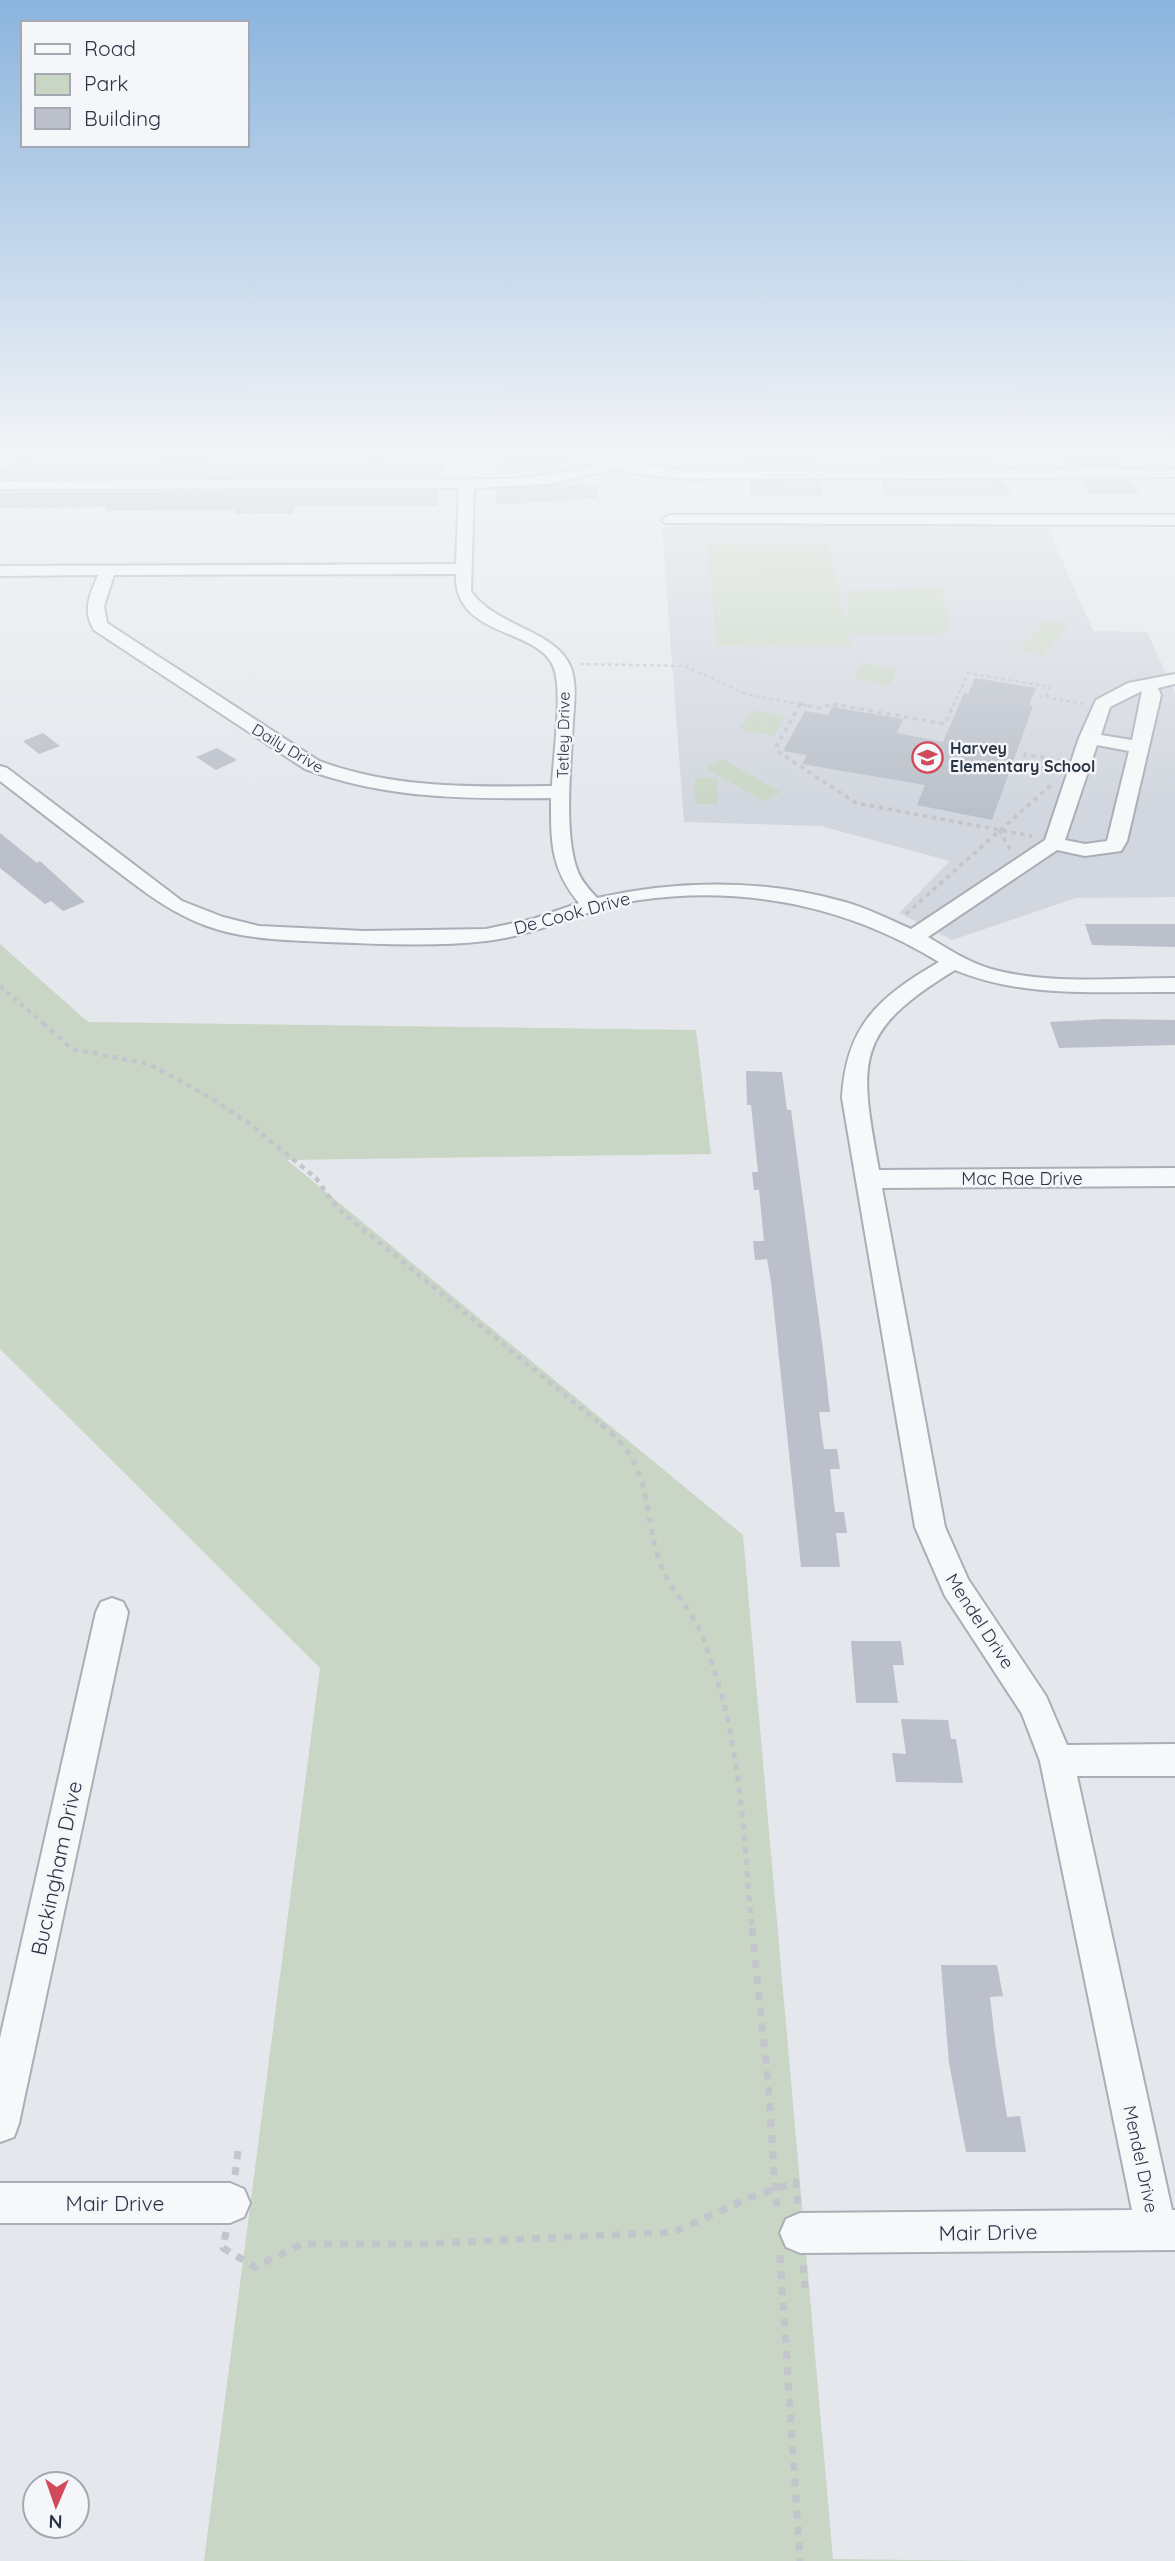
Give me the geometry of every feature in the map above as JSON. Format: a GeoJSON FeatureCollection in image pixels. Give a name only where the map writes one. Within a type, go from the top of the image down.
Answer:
{"type":"FeatureCollection","features":[{"type":"Feature","properties":{"kind":"street"},"geometry":{"type":"LineString","coordinates":[[0,571],[194,571]]}},
{"type":"Feature","properties":{"kind":"street","name":"Daily Drive"},"geometry":{"type":"LineString","coordinates":[[108,571],[95,605],[95,620],[100,626],[312,765],[348,780],[394,789],[457,793],[562,792]]}},
{"type":"Feature","properties":{"kind":"street"},"geometry":{"type":"LineString","coordinates":[[463,571],[463,591],[475,610],[546,650],[561,664]]}},
{"type":"Feature","properties":{"kind":"street","name":"Tetley Drive"},"geometry":{"type":"LineString","coordinates":[[561,664],[565,690],[562,792],[564,862],[572,879],[592,905]]}},
{"type":"Feature","properties":{"kind":"street"},"geometry":{"type":"LineString","coordinates":[[913,937],[1047,840],[1102,704],[1163,680]]}},
{"type":"Feature","properties":{"kind":"street"},"geometry":{"type":"LineString","coordinates":[[1047,840],[1085,850],[1114,847],[1152,695],[1163,680]]}},
{"type":"Feature","properties":{"kind":"street"},"geometry":{"type":"LineString","coordinates":[[1088,738],[1140,747]]}},
{"type":"Feature","properties":{"kind":"street","name":"De Cook Drive"},"geometry":{"type":"LineString","coordinates":[[0,772],[175,905],[237,927],[282,935],[461,937],[538,924],[592,905],[660,892],[762,893],[837,906],[913,937],[954,962],[981,973],[1043,984],[1175,985]]}},
{"type":"Feature","properties":{"kind":"street","name":"Mendel Drive"},"geometry":{"type":"LineString","coordinates":[[954,962],[902,993],[874,1021],[860,1047],[854,1098],[930,1527],[956,1587],[1035,1706],[1057,1761],[1165,2230]]}},
{"type":"Feature","properties":{"kind":"street","name":"Mac Rae Drive"},"geometry":{"type":"LineString","coordinates":[[869,1179],[1175,1177]]}},
{"type":"Feature","properties":{"kind":"street","name":"Buckingham Drive"},"geometry":{"type":"LineString","coordinates":[[0,2123],[112,1612]]}},
{"type":"Feature","properties":{"kind":"street"},"geometry":{"type":"LineString","coordinates":[[1057,1761],[1175,1760]]}},
{"type":"Feature","properties":{"kind":"street","name":"Mair Drive"},"geometry":{"type":"LineString","coordinates":[[0,2203],[230,2203]]}},
{"type":"Feature","properties":{"kind":"street","name":"Mair Drive"},"geometry":{"type":"LineString","coordinates":[[786,2234],[1165,2230]]}},
{"type":"Feature","properties":{"kind":"path"},"geometry":{"type":"LineString","coordinates":[[561,664],[685,666],[746,694],[820,708],[833,704],[946,724],[968,673],[1050,687],[1046,698]]}},
{"type":"Feature","properties":{"kind":"path"},"geometry":{"type":"LineString","coordinates":[[1039,696],[1084,705]]}},
{"type":"Feature","properties":{"kind":"path"},"geometry":{"type":"LineString","coordinates":[[800,704],[776,747],[777,751],[856,803],[1047,840]]}},
{"type":"Feature","properties":{"kind":"path"},"geometry":{"type":"LineString","coordinates":[[1021,765],[1025,754],[1065,762]]}},
{"type":"Feature","properties":{"kind":"path"},"geometry":{"type":"LineString","coordinates":[[1012,763],[1062,772]]}},
{"type":"Feature","properties":{"kind":"path"},"geometry":{"type":"LineString","coordinates":[[902,917],[1051,785],[1058,784]]}},
{"type":"Feature","properties":{"kind":"path"},"geometry":{"type":"LineString","coordinates":[[999,830],[1014,856]]}},
{"type":"Feature","properties":{"kind":"path"},"geometry":{"type":"LineString","coordinates":[[0,986],[72,1049],[149,1064],[172,1074],[251,1125],[316,1178],[337,1208],[610,1432],[635,1463],[647,1491],[658,1556],[669,1584],[699,1630],[717,1679],[733,1743],[775,2188],[786,2234],[805,2288]]}},
{"type":"Feature","properties":{"kind":"path"},"geometry":{"type":"LineString","coordinates":[[238,2151],[223,2248],[256,2267],[302,2244],[423,2244],[674,2232],[775,2188],[796,2182],[786,2234],[800,2561]]}},
{"type":"Feature","properties":{"kind":"shaded area","name":"Harvey Elementary School"},"geometry":{"type":"Polygon","coordinates":[[[665,571],[1066,571],[1093,631],[1147,632],[1175,693],[1175,897],[1076,898],[952,940],[899,913],[950,861],[821,826],[684,822],[665,571]]]}},
{"type":"Feature","properties":{"kind":"green space"},"geometry":{"type":"Polygon","coordinates":[[[710,571],[835,571],[846,621],[849,591],[940,588],[952,628],[938,635],[849,634],[851,647],[717,646],[710,571]]]}},
{"type":"Feature","properties":{"kind":"green space"},"geometry":{"type":"Polygon","coordinates":[[[1047,620],[1069,625],[1042,656],[1019,650],[1047,620]]]}},
{"type":"Feature","properties":{"kind":"green space"},"geometry":{"type":"Polygon","coordinates":[[[862,663],[897,669],[890,685],[854,679],[862,663]]]}},
{"type":"Feature","properties":{"kind":"green space"},"geometry":{"type":"Polygon","coordinates":[[[752,710],[785,716],[774,736],[740,729],[752,710]]]}},
{"type":"Feature","properties":{"kind":"green space"},"geometry":{"type":"Polygon","coordinates":[[[723,759],[781,792],[764,801],[705,768],[723,759]]]}},
{"type":"Feature","properties":{"kind":"green space"},"geometry":{"type":"Polygon","coordinates":[[[695,778],[717,778],[718,804],[695,804],[695,778]]]}},
{"type":"Feature","properties":{"kind":"green space"},"geometry":{"type":"Polygon","coordinates":[[[0,944],[88,1022],[696,1030],[711,1154],[287,1160],[743,1535],[833,2559],[1000,2561],[204,2561],[320,1668],[0,1349],[0,944]]]}},
{"type":"Feature","properties":{"kind":"building"},"geometry":{"type":"Polygon","coordinates":[[[975,678],[1036,688],[1029,705],[1033,706],[992,820],[917,805],[925,785],[802,764],[807,755],[783,751],[805,711],[828,715],[832,707],[903,719],[897,733],[943,742],[964,693],[968,694],[975,678]]]}},
{"type":"Feature","properties":{"kind":"building"},"geometry":{"type":"Polygon","coordinates":[[[43,733],[60,746],[39,754],[23,741],[43,733]]]}},
{"type":"Feature","properties":{"kind":"building"},"geometry":{"type":"Polygon","coordinates":[[[217,748],[237,760],[216,770],[196,757],[217,748]]]}},
{"type":"Feature","properties":{"kind":"building"},"geometry":{"type":"Polygon","coordinates":[[[0,833],[37,863],[40,861],[85,902],[63,911],[51,901],[45,904],[0,868],[0,833]]]}},
{"type":"Feature","properties":{"kind":"building"},"geometry":{"type":"Polygon","coordinates":[[[1085,924],[1175,924],[1175,947],[1092,945],[1085,924]]]}},
{"type":"Feature","properties":{"kind":"building"},"geometry":{"type":"Polygon","coordinates":[[[1105,1019],[1175,1020],[1175,1045],[1059,1048],[1050,1022],[1105,1019]]]}},
{"type":"Feature","properties":{"kind":"building"},"geometry":{"type":"Polygon","coordinates":[[[746,1071],[782,1072],[787,1110],[791,1110],[830,1412],[819,1412],[824,1449],[837,1449],[840,1469],[830,1469],[835,1512],[844,1512],[847,1533],[836,1533],[840,1567],[801,1567],[771,1282],[767,1259],[755,1260],[753,1241],[764,1241],[759,1190],[754,1190],[752,1172],[758,1172],[751,1105],[747,1105],[746,1071]]]}},
{"type":"Feature","properties":{"kind":"building"},"geometry":{"type":"Polygon","coordinates":[[[851,1641],[901,1641],[904,1665],[893,1665],[898,1703],[856,1703],[851,1641]]]}},
{"type":"Feature","properties":{"kind":"building"},"geometry":{"type":"Polygon","coordinates":[[[901,1719],[948,1720],[951,1739],[956,1739],[963,1783],[896,1782],[892,1753],[906,1754],[901,1719]]]}},
{"type":"Feature","properties":{"kind":"building"},"geometry":{"type":"Polygon","coordinates":[[[941,1965],[997,1965],[1003,1996],[990,1997],[996,2048],[1007,2117],[1020,2116],[1026,2152],[966,2152],[949,2063],[941,1965]]]}},
{"type":"Feature","properties":{"kind":"place","name":"Harvey Elementary School"},"geometry":{"type":"Point","coordinates":[927,757]}}]}
